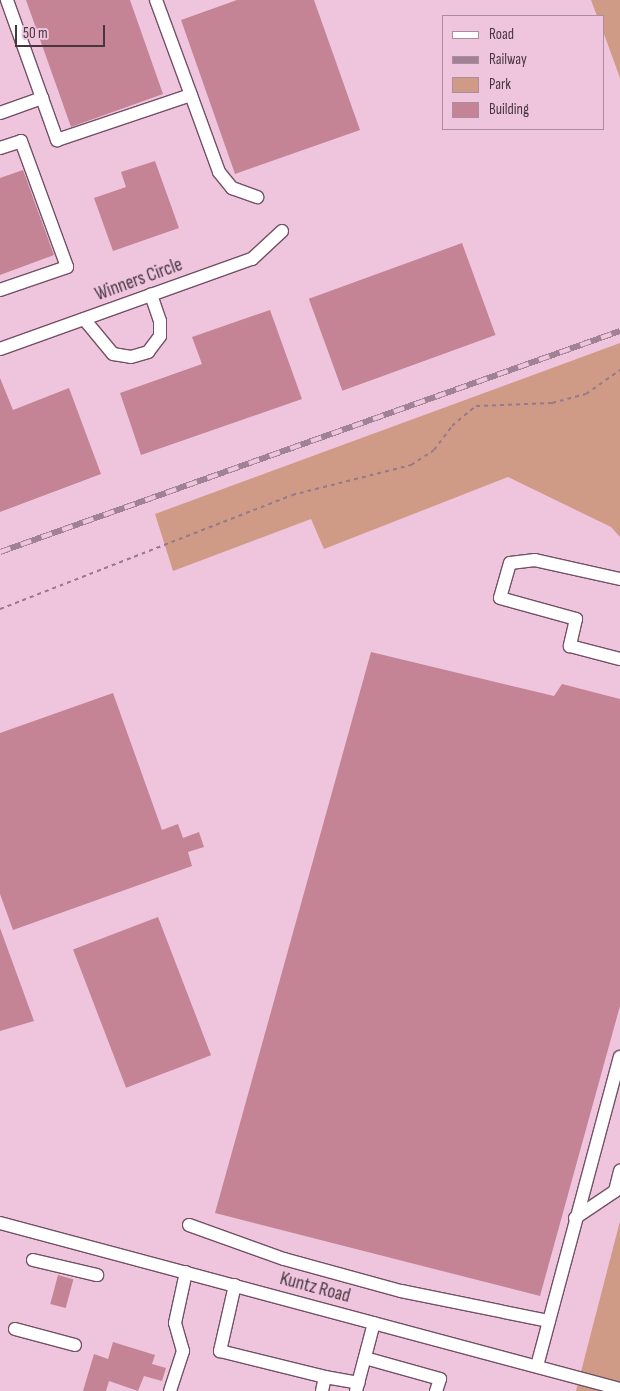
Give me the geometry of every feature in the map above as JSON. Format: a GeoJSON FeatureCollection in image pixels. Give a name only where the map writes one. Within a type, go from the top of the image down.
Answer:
{"type":"FeatureCollection","features":[{"type":"Feature","properties":{"kind":"street"},"geometry":{"type":"LineString","coordinates":[[7,0],[57,140],[191,95]]}},
{"type":"Feature","properties":{"kind":"street"},"geometry":{"type":"LineString","coordinates":[[156,0],[220,172],[232,188],[257,197]]}},
{"type":"Feature","properties":{"kind":"street"},"geometry":{"type":"LineString","coordinates":[[0,113],[42,98]]}},
{"type":"Feature","properties":{"kind":"street"},"geometry":{"type":"LineString","coordinates":[[0,148],[21,141],[68,267],[0,290]]}},
{"type":"Feature","properties":{"kind":"street","name":"Winners Circle"},"geometry":{"type":"LineString","coordinates":[[0,349],[252,259],[282,231]]}},
{"type":"Feature","properties":{"kind":"street"},"geometry":{"type":"LineString","coordinates":[[84,319],[113,354],[131,357],[148,352],[160,336],[160,321],[151,295]]}},
{"type":"Feature","properties":{"kind":"street"},"geometry":{"type":"LineString","coordinates":[[620,579],[535,560],[510,563],[500,598],[576,619],[570,646],[620,660]]}},
{"type":"Feature","properties":{"kind":"street"},"geometry":{"type":"LineString","coordinates":[[537,1366],[575,1218],[620,1057]]}},
{"type":"Feature","properties":{"kind":"street"},"geometry":{"type":"LineString","coordinates":[[575,1218],[615,1191],[620,1171]]}},
{"type":"Feature","properties":{"kind":"street","name":"Kuntz Road"},"geometry":{"type":"LineString","coordinates":[[0,1223],[620,1389]]}},
{"type":"Feature","properties":{"kind":"street"},"geometry":{"type":"LineString","coordinates":[[189,1225],[284,1259],[401,1291],[549,1321]]}},
{"type":"Feature","properties":{"kind":"street"},"geometry":{"type":"LineString","coordinates":[[33,1260],[97,1275]]}},
{"type":"Feature","properties":{"kind":"street"},"geometry":{"type":"LineString","coordinates":[[170,1391],[183,1351],[175,1323],[186,1272]]}},
{"type":"Feature","properties":{"kind":"street"},"geometry":{"type":"LineString","coordinates":[[235,1285],[220,1351],[325,1377],[357,1387],[374,1323]]}},
{"type":"Feature","properties":{"kind":"street"},"geometry":{"type":"LineString","coordinates":[[15,1329],[74,1345]]}},
{"type":"Feature","properties":{"kind":"street"},"geometry":{"type":"LineString","coordinates":[[365,1358],[440,1379],[436,1391]]}},
{"type":"Feature","properties":{"kind":"street"},"geometry":{"type":"LineString","coordinates":[[322,1391],[325,1377]]}},
{"type":"Feature","properties":{"kind":"path"},"geometry":{"type":"LineString","coordinates":[[0,609],[292,495],[411,465],[434,450],[452,426],[476,406],[552,403],[586,394],[620,370]]}},
{"type":"Feature","properties":{"kind":"green space"},"geometry":{"type":"Polygon","coordinates":[[[591,0],[620,0],[620,78],[605,37],[605,15],[597,15],[591,0]]]}},
{"type":"Feature","properties":{"kind":"green space"},"geometry":{"type":"Polygon","coordinates":[[[620,343],[620,537],[611,527],[508,477],[324,549],[311,519],[173,571],[155,514],[620,343]]]}},
{"type":"Feature","properties":{"kind":"green space"},"geometry":{"type":"Polygon","coordinates":[[[620,1221],[620,1391],[576,1391],[620,1221]]]}},
{"type":"Feature","properties":{"kind":"building"},"geometry":{"type":"Polygon","coordinates":[[[26,0],[130,0],[163,94],[71,127],[26,0]]]}},
{"type":"Feature","properties":{"kind":"building"},"geometry":{"type":"Polygon","coordinates":[[[237,0],[314,0],[360,130],[235,174],[181,20],[237,0]]]}},
{"type":"Feature","properties":{"kind":"building"},"geometry":{"type":"Polygon","coordinates":[[[155,161],[179,228],[113,251],[94,198],[126,187],[121,172],[155,161]]]}},
{"type":"Feature","properties":{"kind":"building"},"geometry":{"type":"Polygon","coordinates":[[[23,170],[54,255],[0,275],[0,178],[23,170]]]}},
{"type":"Feature","properties":{"kind":"building"},"geometry":{"type":"Polygon","coordinates":[[[462,243],[496,335],[342,391],[309,299],[462,243]]]}},
{"type":"Feature","properties":{"kind":"building"},"geometry":{"type":"Polygon","coordinates":[[[270,310],[302,399],[141,455],[120,393],[202,364],[192,337],[270,310]]]}},
{"type":"Feature","properties":{"kind":"building"},"geometry":{"type":"Polygon","coordinates":[[[0,378],[13,410],[69,388],[101,474],[0,512],[0,378]]]}},
{"type":"Feature","properties":{"kind":"building"},"geometry":{"type":"Polygon","coordinates":[[[371,652],[554,696],[562,684],[620,699],[620,1006],[540,1296],[215,1213],[371,652]]]}},
{"type":"Feature","properties":{"kind":"building"},"geometry":{"type":"Polygon","coordinates":[[[113,693],[162,830],[178,824],[183,838],[199,832],[204,847],[188,852],[192,866],[13,930],[0,894],[0,733],[113,693]]]}},
{"type":"Feature","properties":{"kind":"building"},"geometry":{"type":"Polygon","coordinates":[[[158,917],[211,1055],[126,1088],[73,950],[158,917]]]}},
{"type":"Feature","properties":{"kind":"building"},"geometry":{"type":"Polygon","coordinates":[[[0,928],[34,1021],[0,1031],[0,928]]]}},
{"type":"Feature","properties":{"kind":"building"},"geometry":{"type":"Polygon","coordinates":[[[58,1275],[73,1279],[66,1308],[50,1304],[58,1275]]]}},
{"type":"Feature","properties":{"kind":"building"},"geometry":{"type":"Polygon","coordinates":[[[113,1342],[155,1355],[152,1364],[166,1368],[162,1381],[144,1376],[138,1391],[109,1381],[106,1391],[83,1391],[94,1354],[108,1359],[113,1342]]]}},
{"type":"Feature","properties":{"kind":"railway"},"geometry":{"type":"LineString","coordinates":[[0,552],[620,331]]}}]}
